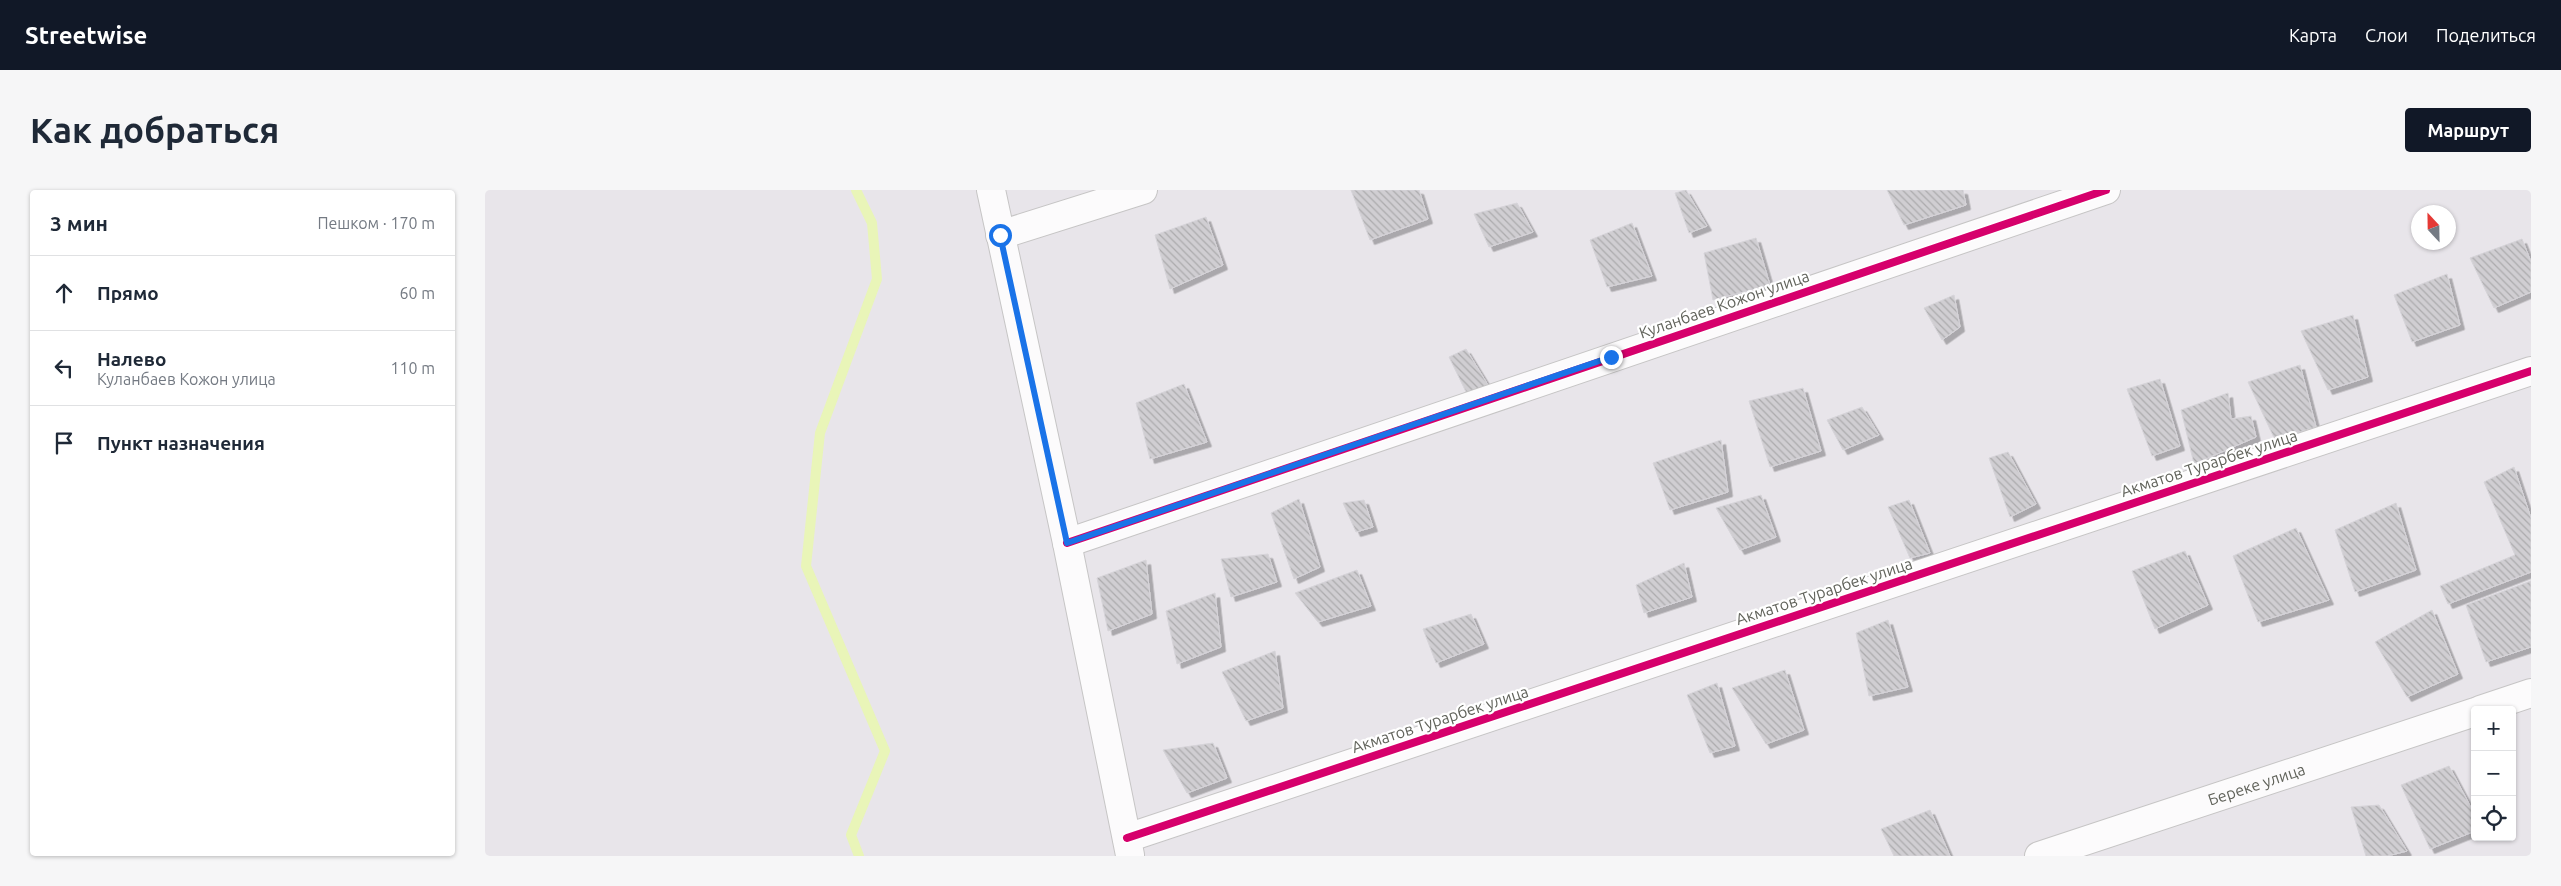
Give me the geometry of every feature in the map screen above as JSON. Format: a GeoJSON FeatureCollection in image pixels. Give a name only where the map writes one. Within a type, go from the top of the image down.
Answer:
{"type":"FeatureCollection","features":[{"type":"Feature","properties":{"kind":"street"},"geometry":{"type":"LineString","coordinates":[[991,190],[1067,543],[1128,847]]}},
{"type":"Feature","properties":{"kind":"street"},"geometry":{"type":"LineString","coordinates":[[1000,235],[1143,190]]}},
{"type":"Feature","properties":{"kind":"street","name":"Куланбаев Кожон улица"},"geometry":{"type":"LineString","coordinates":[[1067,543],[2106,190]]}},
{"type":"Feature","properties":{"kind":"street","name":"Акматов Турарбек улица"},"geometry":{"type":"LineString","coordinates":[[1128,847],[2531,371]]}},
{"type":"Feature","properties":{"kind":"street"},"geometry":{"type":"LineString","coordinates":[[2492,706],[2531,693]]}},
{"type":"Feature","properties":{"kind":"street","name":"Береке улица"},"geometry":{"type":"LineString","coordinates":[[2039,856],[2471,713]]}},
{"type":"Feature","properties":{"kind":"building"},"geometry":{"type":"Polygon","coordinates":[[[1351,190],[1419,190],[1428,219],[1370,240],[1351,190]]]}},
{"type":"Feature","properties":{"kind":"building"},"geometry":{"type":"Polygon","coordinates":[[[1686,190],[1707,226],[1689,233],[1675,193],[1686,190]]]}},
{"type":"Feature","properties":{"kind":"building"},"geometry":{"type":"Polygon","coordinates":[[[1887,190],[1963,190],[1966,205],[1904,225],[1887,190]]]}},
{"type":"Feature","properties":{"kind":"building"},"geometry":{"type":"Polygon","coordinates":[[[1517,203],[1533,232],[1489,247],[1474,214],[1517,203]]]}},
{"type":"Feature","properties":{"kind":"building"},"geometry":{"type":"Polygon","coordinates":[[[1206,217],[1223,265],[1170,289],[1155,235],[1206,217]]]}},
{"type":"Feature","properties":{"kind":"building"},"geometry":{"type":"Polygon","coordinates":[[[1632,223],[1652,276],[1607,287],[1590,240],[1632,223]]]}},
{"type":"Feature","properties":{"kind":"building"},"geometry":{"type":"Polygon","coordinates":[[[1756,238],[1770,285],[1713,300],[1704,253],[1756,238]]]}},
{"type":"Feature","properties":{"kind":"building"},"geometry":{"type":"Polygon","coordinates":[[[2522,239],[2531,262],[2531,292],[2494,308],[2470,258],[2522,239]]]}},
{"type":"Feature","properties":{"kind":"building"},"geometry":{"type":"Polygon","coordinates":[[[2447,274],[2460,325],[2412,342],[2394,295],[2447,274]]]}},
{"type":"Feature","properties":{"kind":"building"},"geometry":{"type":"Polygon","coordinates":[[[1954,295],[1960,327],[1942,340],[1924,308],[1954,295]]]}},
{"type":"Feature","properties":{"kind":"building"},"geometry":{"type":"Polygon","coordinates":[[[2353,315],[2368,377],[2328,390],[2301,331],[2353,315]]]}},
{"type":"Feature","properties":{"kind":"building"},"geometry":{"type":"Polygon","coordinates":[[[1466,349],[1488,385],[1467,394],[1449,357],[1466,349]]]}},
{"type":"Feature","properties":{"kind":"building"},"geometry":{"type":"Polygon","coordinates":[[[2300,365],[2316,427],[2275,440],[2248,382],[2300,365]]]}},
{"type":"Feature","properties":{"kind":"building"},"geometry":{"type":"Polygon","coordinates":[[[2160,379],[2180,446],[2152,456],[2127,389],[2160,379]]]}},
{"type":"Feature","properties":{"kind":"building"},"geometry":{"type":"Polygon","coordinates":[[[1184,384],[1207,442],[1150,459],[1136,403],[1184,384]]]}},
{"type":"Feature","properties":{"kind":"building"},"geometry":{"type":"Polygon","coordinates":[[[1803,388],[1821,451],[1770,467],[1749,401],[1803,388]]]}},
{"type":"Feature","properties":{"kind":"building"},"geometry":{"type":"Polygon","coordinates":[[[2228,393],[2231,419],[2251,416],[2256,437],[2194,464],[2181,410],[2228,393]]]}},
{"type":"Feature","properties":{"kind":"building"},"geometry":{"type":"Polygon","coordinates":[[[1862,407],[1879,435],[1843,450],[1827,420],[1862,407]]]}},
{"type":"Feature","properties":{"kind":"building"},"geometry":{"type":"Polygon","coordinates":[[[1721,440],[1728,492],[1670,510],[1653,463],[1721,440]]]}},
{"type":"Feature","properties":{"kind":"building"},"geometry":{"type":"Polygon","coordinates":[[[2008,452],[2036,504],[2010,517],[1989,458],[2008,452]]]}},
{"type":"Feature","properties":{"kind":"building"},"geometry":{"type":"Polygon","coordinates":[[[2514,467],[2531,518],[2531,572],[2448,604],[2440,586],[2515,555],[2484,482],[2514,467]]]}},
{"type":"Feature","properties":{"kind":"building"},"geometry":{"type":"Polygon","coordinates":[[[1761,495],[1776,537],[1740,550],[1716,508],[1761,495]]]}},
{"type":"Feature","properties":{"kind":"building"},"geometry":{"type":"Polygon","coordinates":[[[1299,499],[1320,567],[1294,579],[1271,513],[1299,499]]]}},
{"type":"Feature","properties":{"kind":"building"},"geometry":{"type":"Polygon","coordinates":[[[1364,500],[1373,527],[1356,532],[1343,503],[1364,500]]]}},
{"type":"Feature","properties":{"kind":"building"},"geometry":{"type":"Polygon","coordinates":[[[1909,500],[1930,553],[1910,558],[1888,507],[1909,500]]]}},
{"type":"Feature","properties":{"kind":"building"},"geometry":{"type":"Polygon","coordinates":[[[2396,503],[2416,570],[2355,592],[2335,530],[2396,503]]]}},
{"type":"Feature","properties":{"kind":"building"},"geometry":{"type":"Polygon","coordinates":[[[2296,528],[2329,600],[2258,622],[2233,556],[2296,528]]]}},
{"type":"Feature","properties":{"kind":"building"},"geometry":{"type":"Polygon","coordinates":[[[2185,551],[2208,605],[2155,629],[2132,571],[2185,551]]]}},
{"type":"Feature","properties":{"kind":"building"},"geometry":{"type":"Polygon","coordinates":[[[1268,554],[1277,582],[1231,597],[1221,559],[1268,554]]]}},
{"type":"Feature","properties":{"kind":"building"},"geometry":{"type":"Polygon","coordinates":[[[1146,560],[1152,614],[1108,631],[1097,578],[1146,560]]]}},
{"type":"Feature","properties":{"kind":"building"},"geometry":{"type":"Polygon","coordinates":[[[1684,563],[1692,597],[1644,613],[1636,585],[1684,563]]]}},
{"type":"Feature","properties":{"kind":"building"},"geometry":{"type":"Polygon","coordinates":[[[1357,570],[1371,606],[1318,622],[1295,593],[1357,570]]]}},
{"type":"Feature","properties":{"kind":"building"},"geometry":{"type":"Polygon","coordinates":[[[2531,581],[2531,647],[2486,662],[2466,605],[2531,581]]]}},
{"type":"Feature","properties":{"kind":"building"},"geometry":{"type":"Polygon","coordinates":[[[1215,593],[1221,647],[1177,664],[1166,611],[1215,593]]]}},
{"type":"Feature","properties":{"kind":"building"},"geometry":{"type":"Polygon","coordinates":[[[2432,610],[2458,674],[2407,697],[2375,642],[2432,610]]]}},
{"type":"Feature","properties":{"kind":"building"},"geometry":{"type":"Polygon","coordinates":[[[1471,614],[1484,644],[1436,663],[1423,629],[1471,614]]]}},
{"type":"Feature","properties":{"kind":"building"},"geometry":{"type":"Polygon","coordinates":[[[1888,620],[1908,687],[1869,696],[1856,633],[1888,620]]]}},
{"type":"Feature","properties":{"kind":"building"},"geometry":{"type":"Polygon","coordinates":[[[1275,651],[1283,708],[1246,721],[1222,672],[1275,651]]]}},
{"type":"Feature","properties":{"kind":"building"},"geometry":{"type":"Polygon","coordinates":[[[1785,670],[1804,730],[1766,744],[1732,688],[1785,670]]]}},
{"type":"Feature","properties":{"kind":"building"},"geometry":{"type":"Polygon","coordinates":[[[1717,683],[1735,746],[1710,753],[1687,695],[1717,683]]]}},
{"type":"Feature","properties":{"kind":"building"},"geometry":{"type":"Polygon","coordinates":[[[1213,743],[1227,778],[1187,793],[1163,750],[1213,743]]]}},
{"type":"Feature","properties":{"kind":"building"},"geometry":{"type":"Polygon","coordinates":[[[2449,766],[2471,807],[2471,833],[2430,849],[2401,785],[2449,766]]]}},
{"type":"Feature","properties":{"kind":"building"},"geometry":{"type":"Polygon","coordinates":[[[2379,805],[2407,851],[2387,856],[2366,856],[2351,807],[2379,805]]]}},
{"type":"Feature","properties":{"kind":"building"},"geometry":{"type":"Polygon","coordinates":[[[1930,810],[1950,856],[1894,856],[1881,829],[1930,810]]]}},
{"type":"Feature","properties":{"kind":"waterway"},"geometry":{"type":"LineString","coordinates":[[856,190],[872,223],[877,279],[820,433],[806,566],[885,751],[851,835],[859,856]]}},
{"type":"Feature","properties":{"kind":"cycle path"},"geometry":{"type":"LineString","coordinates":[[1067,543],[2106,190]]}},
{"type":"Feature","properties":{"kind":"cycle path"},"geometry":{"type":"LineString","coordinates":[[1127,838],[2531,371]]}},
{"type":"Feature","properties":{"kind":"route"},"geometry":{"type":"LineString","coordinates":[[1000,235],[1067,543],[1611,357]]}}]}
